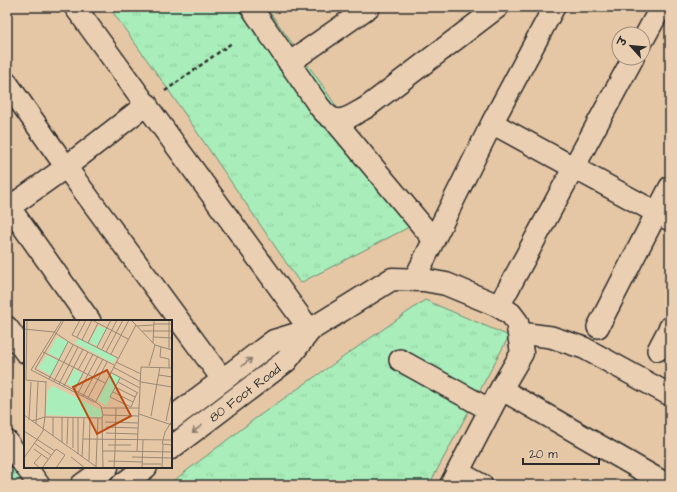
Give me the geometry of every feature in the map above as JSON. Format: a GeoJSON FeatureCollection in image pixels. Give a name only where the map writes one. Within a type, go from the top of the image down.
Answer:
{"type":"FeatureCollection","features":[{"type":"Feature","properties":{"kind":"street"},"geometry":{"type":"LineString","coordinates":[[75,7],[310,330]]}},
{"type":"Feature","properties":{"kind":"street"},"geometry":{"type":"LineString","coordinates":[[251,7],[326,116],[335,121],[434,240]]}},
{"type":"Feature","properties":{"kind":"street"},"geometry":{"type":"LineString","coordinates":[[289,63],[369,7]]}},
{"type":"Feature","properties":{"kind":"street"},"geometry":{"type":"LineString","coordinates":[[335,121],[347,119],[367,107],[498,7]]}},
{"type":"Feature","properties":{"kind":"street"},"geometry":{"type":"LineString","coordinates":[[482,485],[454,478],[501,389],[522,353],[518,322],[499,306],[446,284],[414,280],[492,123],[554,7]]}},
{"type":"Feature","properties":{"kind":"street"},"geometry":{"type":"LineString","coordinates":[[651,26],[661,7]]}},
{"type":"Feature","properties":{"kind":"street"},"geometry":{"type":"LineString","coordinates":[[499,306],[629,66]]}},
{"type":"Feature","properties":{"kind":"street"},"geometry":{"type":"LineString","coordinates":[[7,83],[66,167],[223,380]]}},
{"type":"Feature","properties":{"kind":"street"},"geometry":{"type":"LineString","coordinates":[[89,320],[8,207],[66,167],[147,104]]}},
{"type":"Feature","properties":{"kind":"street"},"geometry":{"type":"LineString","coordinates":[[492,123],[663,217]]}},
{"type":"Feature","properties":{"kind":"street"},"geometry":{"type":"LineString","coordinates":[[598,327],[663,217],[670,187]]}},
{"type":"Feature","properties":{"kind":"street","name":"80 Foot Road"},"geometry":{"type":"LineString","coordinates":[[172,419],[274,341],[310,330],[392,279],[414,280]]}},
{"type":"Feature","properties":{"kind":"street"},"geometry":{"type":"LineString","coordinates":[[7,327],[24,351]]}},
{"type":"Feature","properties":{"kind":"street"},"geometry":{"type":"LineString","coordinates":[[658,350],[670,327]]}},
{"type":"Feature","properties":{"kind":"street","name":"80 Foot Road"},"geometry":{"type":"LineString","coordinates":[[172,447],[286,361],[310,330]]}},
{"type":"Feature","properties":{"kind":"street"},"geometry":{"type":"LineString","coordinates":[[520,333],[551,337],[584,348],[670,395]]}},
{"type":"Feature","properties":{"kind":"street"},"geometry":{"type":"LineString","coordinates":[[400,360],[490,410]]}},
{"type":"Feature","properties":{"kind":"street"},"geometry":{"type":"LineString","coordinates":[[501,389],[668,485]]}},
{"type":"Feature","properties":{"kind":"street"},"geometry":{"type":"LineString","coordinates":[[7,441],[24,465]]}},
{"type":"Feature","properties":{"kind":"street"},"geometry":{"type":"LineString","coordinates":[[26,468],[39,485]]}},
{"type":"Feature","properties":{"kind":"street"},"geometry":{"type":"LineString","coordinates":[[82,485],[106,468]]}},
{"type":"Feature","properties":{"kind":"street"},"geometry":{"type":"LineString","coordinates":[[122,485],[145,468]]}},
{"type":"Feature","properties":{"kind":"path"},"geometry":{"type":"LineString","coordinates":[[147,104],[233,42]]}},
{"type":"Feature","properties":{"kind":"green space"},"geometry":{"type":"Polygon","coordinates":[[[109,7],[266,7],[320,82],[415,224],[300,283],[165,85],[109,7]]]}},
{"type":"Feature","properties":{"kind":"green space"},"geometry":{"type":"Polygon","coordinates":[[[425,300],[509,336],[429,485],[168,485],[256,418],[425,300]]]}},
{"type":"Feature","properties":{"kind":"green space"},"geometry":{"type":"Polygon","coordinates":[[[7,429],[24,453],[24,468],[35,469],[11,485],[7,485],[7,429]]]}}]}
